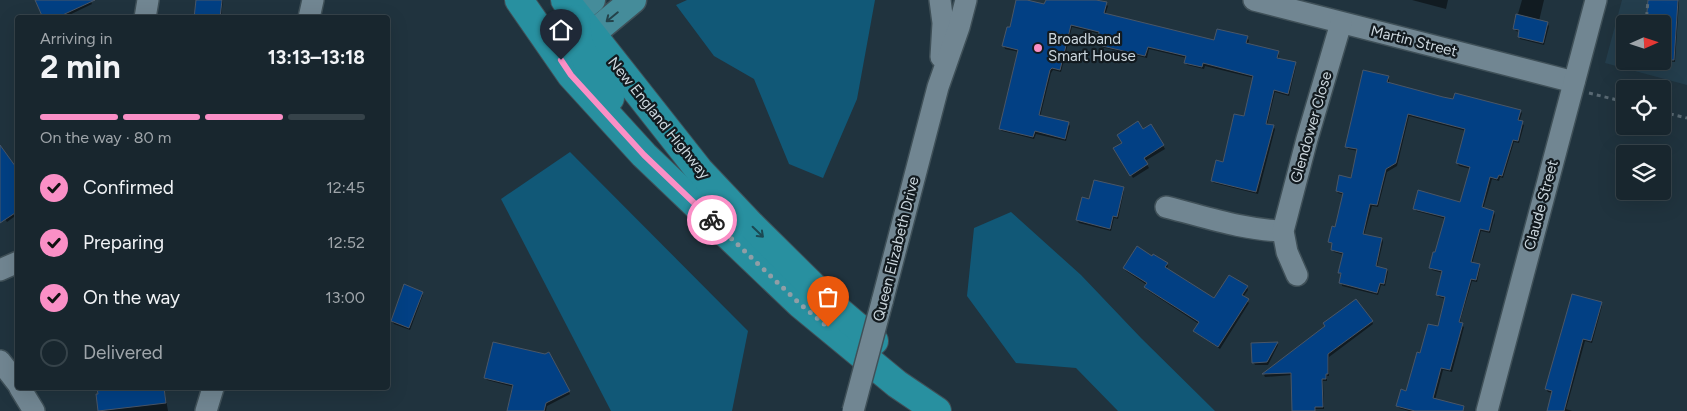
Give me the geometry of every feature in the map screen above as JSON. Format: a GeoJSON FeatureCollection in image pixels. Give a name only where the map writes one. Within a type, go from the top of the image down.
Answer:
{"type":"FeatureCollection","features":[{"type":"Feature","properties":{"kind":"highway","name":"New England Highway"},"geometry":{"type":"LineString","coordinates":[[519,0],[571,75],[644,155],[800,304],[897,384],[937,411]]}},
{"type":"Feature","properties":{"kind":"highway"},"geometry":{"type":"LineString","coordinates":[[541,0],[563,22],[580,15],[578,41],[592,73],[628,123],[644,155]]}},
{"type":"Feature","properties":{"kind":"highway","name":"New England Highway"},"geometry":{"type":"LineString","coordinates":[[580,15],[699,170],[751,226],[834,306],[916,377],[960,411]]}},
{"type":"Feature","properties":{"kind":"main road"},"geometry":{"type":"LineString","coordinates":[[580,15],[633,0]]}},
{"type":"Feature","properties":{"kind":"street"},"geometry":{"type":"LineString","coordinates":[[146,15],[148,0]]}},
{"type":"Feature","properties":{"kind":"street"},"geometry":{"type":"LineString","coordinates":[[310,15],[313,0]]}},
{"type":"Feature","properties":{"kind":"street","name":"Queen Elizabeth Drive"},"geometry":{"type":"LineString","coordinates":[[938,87],[943,22],[940,0]]}},
{"type":"Feature","properties":{"kind":"street","name":"Queen Elizabeth Drive"},"geometry":{"type":"LineString","coordinates":[[853,411],[938,87],[959,27],[966,0]]}},
{"type":"Feature","properties":{"kind":"street","name":"Martin Street"},"geometry":{"type":"LineString","coordinates":[[1254,0],[1581,87]]}},
{"type":"Feature","properties":{"kind":"street","name":"Claude Street"},"geometry":{"type":"LineString","coordinates":[[1486,411],[1581,87],[1596,0]]}},
{"type":"Feature","properties":{"kind":"street","name":"Glendower Close"},"geometry":{"type":"LineString","coordinates":[[1296,275],[1287,252],[1284,232],[1307,139],[1341,23]]}},
{"type":"Feature","properties":{"kind":"street"},"geometry":{"type":"LineString","coordinates":[[1166,207],[1259,231],[1284,232]]}},
{"type":"Feature","properties":{"kind":"street"},"geometry":{"type":"LineString","coordinates":[[0,270],[15,263]]}},
{"type":"Feature","properties":{"kind":"street"},"geometry":{"type":"LineString","coordinates":[[0,362],[15,380]]}},
{"type":"Feature","properties":{"kind":"street"},"geometry":{"type":"LineString","coordinates":[[21,390],[34,411]]}},
{"type":"Feature","properties":{"kind":"street"},"geometry":{"type":"LineString","coordinates":[[206,411],[211,390]]}},
{"type":"Feature","properties":{"kind":"path"},"geometry":{"type":"LineString","coordinates":[[1647,15],[1648,0]]}},
{"type":"Feature","properties":{"kind":"path"},"geometry":{"type":"LineString","coordinates":[[1581,87],[1616,99]]}},
{"type":"Feature","properties":{"kind":"path"},"geometry":{"type":"LineString","coordinates":[[1671,114],[1687,118]]}},
{"type":"Feature","properties":{"kind":"shaded area"},"geometry":{"type":"Polygon","coordinates":[[[687,0],[875,0],[857,99],[823,178],[789,164],[754,79],[714,56],[676,5],[687,0]]]}},
{"type":"Feature","properties":{"kind":"shaded area"},"geometry":{"type":"Polygon","coordinates":[[[1622,0],[1687,0],[1687,85],[1631,70],[1671,70],[1671,15],[1618,15],[1622,0]]]}},
{"type":"Feature","properties":{"kind":"shaded area"},"geometry":{"type":"Polygon","coordinates":[[[1616,22],[1616,66],[1605,63],[1616,22]]]}},
{"type":"Feature","properties":{"kind":"shaded area"},"geometry":{"type":"Polygon","coordinates":[[[570,152],[748,331],[732,411],[611,411],[501,199],[570,152]]]}},
{"type":"Feature","properties":{"kind":"shaded area"},"geometry":{"type":"Polygon","coordinates":[[[1011,212],[1081,275],[1215,411],[1118,411],[1076,368],[1016,363],[967,296],[974,228],[1011,212]]]}},
{"type":"Feature","properties":{"kind":"building"},"geometry":{"type":"Polygon","coordinates":[[[35,0],[95,0],[62,15],[42,15],[35,0]]]}},
{"type":"Feature","properties":{"kind":"building"},"geometry":{"type":"Polygon","coordinates":[[[196,0],[222,0],[220,15],[194,15],[196,0]]]}},
{"type":"Feature","properties":{"kind":"building"},"geometry":{"type":"Polygon","coordinates":[[[1016,0],[1027,0],[1044,4],[1046,0],[1096,0],[1107,2],[1104,13],[1214,40],[1217,29],[1248,36],[1246,43],[1279,51],[1277,58],[1296,62],[1288,94],[1274,90],[1266,124],[1274,125],[1256,192],[1211,181],[1216,160],[1223,162],[1234,114],[1244,116],[1253,76],[1203,63],[1202,67],[1184,63],[1186,56],[1148,47],[1145,56],[1098,45],[1099,32],[1071,25],[1060,70],[1052,68],[1050,70],[1039,115],[1069,122],[1065,139],[1035,131],[1033,137],[999,129],[1018,50],[1002,46],[1007,27],[1010,27],[1016,0]]]}},
{"type":"Feature","properties":{"kind":"building"},"geometry":{"type":"Polygon","coordinates":[[[1648,0],[1678,0],[1674,60],[1671,60],[1671,15],[1647,15],[1648,0]]]}},
{"type":"Feature","properties":{"kind":"building"},"geometry":{"type":"Polygon","coordinates":[[[1516,14],[1548,22],[1543,43],[1518,37],[1519,30],[1513,29],[1516,14]]]}},
{"type":"Feature","properties":{"kind":"building"},"geometry":{"type":"Polygon","coordinates":[[[1363,70],[1389,76],[1387,82],[1443,97],[1453,99],[1455,93],[1521,110],[1518,120],[1523,121],[1518,141],[1513,140],[1502,176],[1499,175],[1497,179],[1490,177],[1482,207],[1494,211],[1489,231],[1480,229],[1471,262],[1480,264],[1476,280],[1471,279],[1459,322],[1463,323],[1450,370],[1441,368],[1433,398],[1464,406],[1463,411],[1415,411],[1396,406],[1401,389],[1406,391],[1417,352],[1420,353],[1428,324],[1438,326],[1445,297],[1436,295],[1442,271],[1429,268],[1445,217],[1413,209],[1418,190],[1460,202],[1470,167],[1456,163],[1465,129],[1408,114],[1396,163],[1386,169],[1377,205],[1370,204],[1363,234],[1382,238],[1376,266],[1387,269],[1384,284],[1380,283],[1377,293],[1339,283],[1341,273],[1338,273],[1343,253],[1331,250],[1332,243],[1328,242],[1332,226],[1335,227],[1343,193],[1336,191],[1339,175],[1351,178],[1357,149],[1345,147],[1363,70]]]}},
{"type":"Feature","properties":{"kind":"building"},"geometry":{"type":"Polygon","coordinates":[[[1138,121],[1143,129],[1151,124],[1164,145],[1144,158],[1148,164],[1130,176],[1113,148],[1122,143],[1117,135],[1138,121]]]}},
{"type":"Feature","properties":{"kind":"building"},"geometry":{"type":"Polygon","coordinates":[[[0,145],[15,166],[15,213],[0,223],[0,145]]]}},
{"type":"Feature","properties":{"kind":"building"},"geometry":{"type":"Polygon","coordinates":[[[1094,180],[1124,187],[1117,217],[1113,216],[1110,229],[1076,220],[1082,197],[1089,199],[1094,180]]]}},
{"type":"Feature","properties":{"kind":"building"},"geometry":{"type":"Polygon","coordinates":[[[1137,246],[1152,256],[1153,254],[1168,263],[1165,267],[1214,298],[1229,275],[1248,286],[1242,295],[1249,299],[1218,347],[1193,331],[1199,322],[1144,287],[1147,283],[1123,268],[1137,246]]]}},
{"type":"Feature","properties":{"kind":"building"},"geometry":{"type":"Polygon","coordinates":[[[404,284],[423,292],[409,328],[391,321],[404,284]]]}},
{"type":"Feature","properties":{"kind":"building"},"geometry":{"type":"Polygon","coordinates":[[[1572,294],[1602,302],[1591,341],[1583,339],[1564,411],[1547,411],[1552,391],[1545,389],[1572,294]]]}},
{"type":"Feature","properties":{"kind":"building"},"geometry":{"type":"Polygon","coordinates":[[[1356,299],[1373,321],[1328,354],[1328,374],[1326,374],[1326,379],[1322,379],[1323,407],[1315,407],[1315,411],[1292,411],[1291,373],[1262,374],[1325,326],[1323,323],[1356,299]]]}},
{"type":"Feature","properties":{"kind":"building"},"geometry":{"type":"Polygon","coordinates":[[[493,342],[545,354],[549,352],[570,391],[546,403],[544,411],[507,411],[513,385],[484,378],[493,342]]]}},
{"type":"Feature","properties":{"kind":"building"},"geometry":{"type":"Polygon","coordinates":[[[1278,342],[1267,362],[1252,363],[1251,343],[1278,342]]]}},
{"type":"Feature","properties":{"kind":"building"},"geometry":{"type":"Polygon","coordinates":[[[97,390],[164,390],[166,403],[98,411],[96,394],[98,394],[97,390]]]}},
{"type":"Feature","properties":{"kind":"way so far"},"geometry":{"type":"LineString","coordinates":[[712,220],[800,304],[828,327]]}},
{"type":"Feature","properties":{"kind":"place","name":"Broadband Smart House"},"geometry":{"type":"Point","coordinates":[1038,48]}},
{"type":"Feature","properties":{"kind":"route"},"geometry":{"type":"LineString","coordinates":[[561,60],[571,75],[644,155],[712,220]]}}]}
